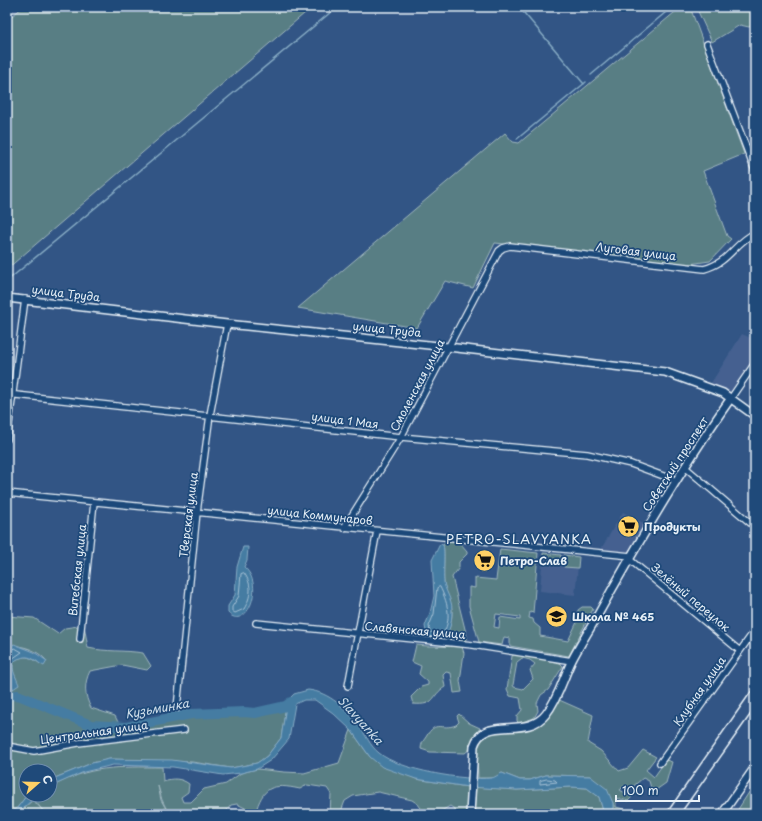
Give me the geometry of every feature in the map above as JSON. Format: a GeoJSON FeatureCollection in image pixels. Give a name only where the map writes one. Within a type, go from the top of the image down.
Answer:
{"type":"FeatureCollection","features":[{"type":"Feature","properties":{"kind":"street"},"geometry":{"type":"LineString","coordinates":[[707,44],[755,171]]}},
{"type":"Feature","properties":{"kind":"street","name":"Луговая улица"},"geometry":{"type":"LineString","coordinates":[[503,248],[510,246],[704,269],[715,266],[725,260],[747,237],[755,233]]}},
{"type":"Feature","properties":{"kind":"street","name":"Смоленская улица"},"geometry":{"type":"LineString","coordinates":[[344,528],[402,437],[499,251],[503,248]]}},
{"type":"Feature","properties":{"kind":"street","name":"улица Труда"},"geometry":{"type":"LineString","coordinates":[[7,298],[227,324],[448,347],[665,372],[719,391],[732,398],[755,416]]}},
{"type":"Feature","properties":{"kind":"street"},"geometry":{"type":"LineString","coordinates":[[7,439],[10,394],[25,299]]}},
{"type":"Feature","properties":{"kind":"street","name":"Тверская улица"},"geometry":{"type":"LineString","coordinates":[[177,708],[210,415],[227,324]]}},
{"type":"Feature","properties":{"kind":"street","name":"Советский проспект"},"geometry":{"type":"LineString","coordinates":[[470,814],[474,746],[480,735],[496,728],[524,727],[538,722],[551,707],[572,661],[630,558],[685,467],[755,364]]}},
{"type":"Feature","properties":{"kind":"street","name":"улица 1 Мая"},"geometry":{"type":"LineString","coordinates":[[10,394],[402,437],[587,454],[631,464],[677,481]]}},
{"type":"Feature","properties":{"kind":"street"},"geometry":{"type":"LineString","coordinates":[[685,467],[755,527]]}},
{"type":"Feature","properties":{"kind":"street","name":"улица Коммунаров"},"geometry":{"type":"LineString","coordinates":[[7,493],[630,558]]}},
{"type":"Feature","properties":{"kind":"street","name":"Витебская улица"},"geometry":{"type":"LineString","coordinates":[[80,639],[94,502]]}},
{"type":"Feature","properties":{"kind":"street"},"geometry":{"type":"LineString","coordinates":[[348,686],[377,531]]}},
{"type":"Feature","properties":{"kind":"street","name":"Зелёный переулок"},"geometry":{"type":"LineString","coordinates":[[630,558],[740,651]]}},
{"type":"Feature","properties":{"kind":"street","name":"Славянская улица"},"geometry":{"type":"LineString","coordinates":[[256,623],[474,645],[572,661]]}},
{"type":"Feature","properties":{"kind":"street","name":"Клубная улица"},"geometry":{"type":"LineString","coordinates":[[660,763],[755,630]]}},
{"type":"Feature","properties":{"kind":"street","name":"Центральная улица"},"geometry":{"type":"LineString","coordinates":[[7,746],[34,751],[78,743],[184,730]]}},
{"type":"Feature","properties":{"kind":"street"},"geometry":{"type":"LineString","coordinates":[[722,814],[755,767]]}},
{"type":"Feature","properties":{"kind":"shaded area"},"geometry":{"type":"Polygon","coordinates":[[[742,334],[755,340],[755,360],[733,394],[711,383],[742,334]]]}},
{"type":"Feature","properties":{"kind":"shaded area"},"geometry":{"type":"Polygon","coordinates":[[[623,512],[645,524],[630,552],[601,549],[623,512]]]}},
{"type":"Feature","properties":{"kind":"shaded area"},"geometry":{"type":"Polygon","coordinates":[[[543,553],[579,557],[575,595],[540,591],[543,553]]]}},
{"type":"Feature","properties":{"kind":"green space"},"geometry":{"type":"Polygon","coordinates":[[[23,7],[312,7],[7,269],[7,20],[23,7]]]}},
{"type":"Feature","properties":{"kind":"green space"},"geometry":{"type":"Polygon","coordinates":[[[681,7],[690,7],[744,154],[703,171],[727,236],[731,239],[710,261],[689,264],[495,243],[473,288],[445,281],[417,328],[298,308],[505,133],[513,142],[519,143],[681,7]]]}},
{"type":"Feature","properties":{"kind":"green space"},"geometry":{"type":"Polygon","coordinates":[[[696,7],[755,7],[755,25],[749,27],[740,25],[712,42],[696,7]]]}},
{"type":"Feature","properties":{"kind":"green space"},"geometry":{"type":"Polygon","coordinates":[[[446,541],[461,544],[467,551],[467,554],[459,562],[459,568],[452,577],[467,637],[465,641],[440,638],[446,636],[449,630],[452,615],[452,608],[444,582],[443,545],[446,541]]]}},
{"type":"Feature","properties":{"kind":"green space"},"geometry":{"type":"Polygon","coordinates":[[[500,549],[538,553],[533,613],[530,612],[529,618],[533,619],[534,623],[540,628],[540,636],[568,641],[577,622],[578,610],[582,607],[591,607],[593,609],[569,656],[510,646],[510,638],[504,637],[502,645],[479,642],[469,606],[469,587],[475,588],[475,578],[496,580],[500,549]],[[496,614],[494,627],[499,628],[500,617],[520,620],[520,617],[496,614]]]}},
{"type":"Feature","properties":{"kind":"green space"},"geometry":{"type":"Polygon","coordinates":[[[543,553],[561,555],[560,563],[549,562],[549,557],[543,556],[543,553]]]}},
{"type":"Feature","properties":{"kind":"green space"},"geometry":{"type":"Polygon","coordinates":[[[564,555],[579,557],[578,568],[564,567],[564,555]]]}},
{"type":"Feature","properties":{"kind":"green space"},"geometry":{"type":"Polygon","coordinates":[[[7,616],[34,618],[58,634],[65,628],[84,625],[88,648],[143,653],[151,666],[147,670],[122,665],[90,671],[86,685],[86,694],[91,708],[115,716],[118,722],[115,726],[126,727],[191,714],[255,713],[286,706],[281,738],[267,756],[257,763],[231,768],[192,762],[110,759],[92,763],[58,777],[58,763],[18,763],[18,803],[21,803],[17,808],[7,813],[7,678],[10,685],[16,678],[12,669],[13,663],[19,658],[26,657],[34,659],[40,664],[47,661],[35,651],[25,647],[9,646],[7,648],[7,616]]]}},
{"type":"Feature","properties":{"kind":"green space"},"geometry":{"type":"Polygon","coordinates":[[[416,645],[462,647],[464,653],[460,681],[462,692],[454,693],[451,673],[446,672],[443,675],[445,687],[440,690],[430,702],[413,704],[411,697],[421,687],[428,685],[428,682],[419,674],[421,666],[412,662],[416,645]]]}},
{"type":"Feature","properties":{"kind":"green space"},"geometry":{"type":"Polygon","coordinates":[[[515,654],[560,663],[563,666],[548,690],[541,695],[537,703],[538,711],[534,718],[519,723],[517,721],[517,716],[522,710],[520,698],[510,696],[507,689],[512,656],[515,654]],[[522,658],[517,662],[513,685],[514,687],[523,689],[533,679],[530,670],[535,664],[530,660],[522,658]]]}},
{"type":"Feature","properties":{"kind":"green space"},"geometry":{"type":"Polygon","coordinates":[[[557,699],[593,715],[588,743],[601,751],[619,771],[628,768],[643,750],[656,757],[646,770],[654,777],[666,760],[672,762],[666,783],[656,790],[651,788],[649,781],[643,778],[631,788],[624,786],[620,790],[632,797],[628,801],[616,798],[616,807],[631,811],[632,814],[613,814],[613,803],[590,776],[546,775],[530,780],[520,780],[502,773],[494,778],[478,778],[477,750],[481,739],[486,734],[502,730],[534,728],[540,724],[557,699]]]}},
{"type":"Feature","properties":{"kind":"green space"},"geometry":{"type":"Polygon","coordinates":[[[459,714],[469,723],[480,728],[475,735],[470,749],[465,753],[430,752],[421,749],[423,741],[433,728],[456,725],[459,722],[457,716],[459,714]]]}},
{"type":"Feature","properties":{"kind":"green space"},"geometry":{"type":"Polygon","coordinates":[[[351,730],[370,757],[416,779],[468,787],[467,814],[459,814],[459,812],[450,806],[436,814],[429,814],[423,811],[418,804],[412,800],[378,792],[353,796],[345,801],[340,814],[330,814],[331,794],[327,788],[307,785],[300,789],[282,786],[270,789],[261,797],[255,814],[247,814],[245,808],[237,804],[231,805],[224,814],[17,814],[30,803],[36,803],[45,813],[37,803],[58,803],[58,783],[64,780],[91,771],[132,767],[162,767],[163,781],[177,779],[189,784],[188,792],[181,797],[183,802],[191,802],[204,789],[226,784],[241,773],[257,769],[304,773],[339,763],[351,730]],[[158,786],[161,800],[169,814],[162,800],[158,786]]]}},
{"type":"Feature","properties":{"kind":"green space"},"geometry":{"type":"Polygon","coordinates":[[[755,783],[755,814],[735,814],[755,783]]]}},
{"type":"Feature","properties":{"kind":"green space"},"geometry":{"type":"Polygon","coordinates":[[[476,787],[517,790],[571,787],[587,788],[599,797],[604,814],[474,814],[476,787]]]}},
{"type":"Feature","properties":{"kind":"water"},"geometry":{"type":"Polygon","coordinates":[[[440,544],[444,547],[444,582],[452,609],[449,630],[446,636],[440,638],[427,636],[425,626],[434,596],[432,560],[440,544]]]}},
{"type":"Feature","properties":{"kind":"water"},"geometry":{"type":"Polygon","coordinates":[[[243,547],[248,547],[247,560],[244,567],[250,575],[253,584],[253,594],[251,604],[247,612],[241,616],[235,617],[228,613],[228,606],[235,595],[237,567],[243,547]]]}},
{"type":"Feature","properties":{"kind":"water"},"geometry":{"type":"Polygon","coordinates":[[[14,644],[34,652],[47,661],[44,666],[29,657],[16,660],[13,665],[13,669],[19,685],[13,689],[7,678],[7,648],[14,644]]]}},
{"type":"Feature","properties":{"kind":"water"},"geometry":{"type":"Polygon","coordinates":[[[308,690],[316,691],[337,702],[349,713],[379,753],[388,759],[401,764],[433,773],[465,778],[492,778],[502,773],[520,780],[530,780],[546,775],[590,776],[607,789],[613,803],[613,814],[604,814],[599,797],[587,788],[571,787],[517,790],[468,787],[416,779],[382,767],[370,757],[351,730],[333,713],[315,700],[304,700],[295,704],[289,739],[271,760],[257,769],[223,775],[173,767],[113,765],[84,772],[58,783],[58,777],[92,763],[109,759],[172,760],[231,768],[257,763],[267,756],[281,738],[286,706],[294,694],[308,690]]]}},
{"type":"Feature","properties":{"kind":"water"},"geometry":{"type":"Polygon","coordinates":[[[21,803],[29,803],[17,814],[7,814],[17,808],[21,803]]]}},
{"type":"Feature","properties":{"kind":"waterway"},"geometry":{"type":"LineString","coordinates":[[7,281],[337,7]]}},
{"type":"Feature","properties":{"kind":"waterway"},"geometry":{"type":"LineString","coordinates":[[519,7],[584,84]]}},
{"type":"Feature","properties":{"kind":"waterway"},"geometry":{"type":"LineString","coordinates":[[591,75],[672,7]]}},
{"type":"Feature","properties":{"kind":"waterway"},"geometry":{"type":"LineString","coordinates":[[517,139],[586,82]]}},
{"type":"Feature","properties":{"kind":"waterway","name":"Кузьминка"},"geometry":{"type":"LineString","coordinates":[[7,696],[18,695],[91,725],[126,727],[191,714],[255,713],[286,706],[291,702]]}},
{"type":"Feature","properties":{"kind":"railway"},"geometry":{"type":"LineString","coordinates":[[666,814],[755,686]]}},
{"type":"Feature","properties":{"kind":"railway"},"geometry":{"type":"LineString","coordinates":[[680,814],[755,708]]}},
{"type":"Feature","properties":{"kind":"place","name":"Продукты"},"geometry":{"type":"Point","coordinates":[629,526]}},
{"type":"Feature","properties":{"kind":"place","name":"Петро-Слав"},"geometry":{"type":"Point","coordinates":[484,560]}},
{"type":"Feature","properties":{"kind":"place","name":"Школа № 465"},"geometry":{"type":"Point","coordinates":[556,616]}},
{"type":"Feature","properties":{"kind":"district","name":"PETRO-SLAVYANKA"},"geometry":{"type":"Point","coordinates":[519,538]}},
{"type":"Feature","properties":{"kind":"water label","name":"Slavyanka"},"geometry":{"type":"Point","coordinates":[361,720]}}]}
